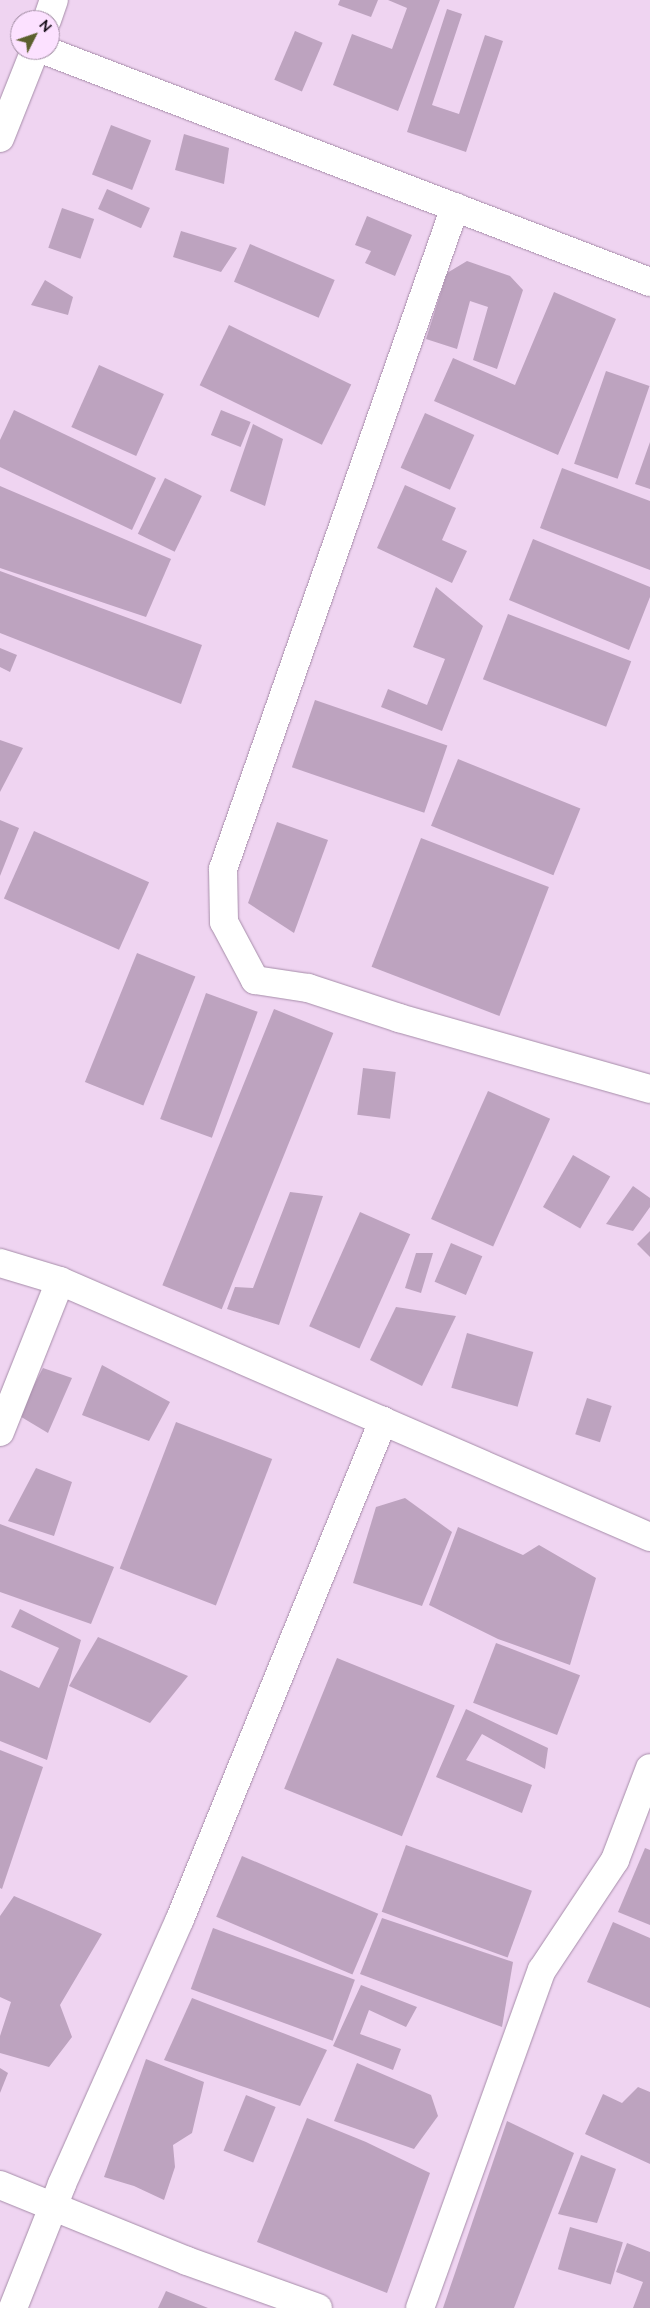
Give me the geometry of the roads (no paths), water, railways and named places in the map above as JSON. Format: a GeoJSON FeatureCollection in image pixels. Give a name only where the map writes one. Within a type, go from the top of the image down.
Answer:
{"type":"FeatureCollection","features":[{"type":"Feature","properties":{"kind":"main road"},"geometry":{"type":"LineString","coordinates":[[60,56],[650,282]]}},
{"type":"Feature","properties":{"kind":"main road"},"geometry":{"type":"LineString","coordinates":[[0,138],[31,60]]}},
{"type":"Feature","properties":{"kind":"main road"},"geometry":{"type":"LineString","coordinates":[[455,207],[223,868],[224,922],[255,980],[308,988],[399,1018],[650,1090]]}},
{"type":"Feature","properties":{"kind":"main road"},"geometry":{"type":"LineString","coordinates":[[0,1264],[60,1281],[650,1537]]}},
{"type":"Feature","properties":{"kind":"main road"},"geometry":{"type":"LineString","coordinates":[[0,1432],[60,1281]]}},
{"type":"Feature","properties":{"kind":"main road"},"geometry":{"type":"LineString","coordinates":[[13,2308],[53,2206],[180,1918],[382,1421]]}},
{"type":"Feature","properties":{"kind":"main road"},"geometry":{"type":"LineString","coordinates":[[420,2308],[542,1970],[615,1860],[650,1768]]}},
{"type":"Feature","properties":{"kind":"main road"},"geometry":{"type":"LineString","coordinates":[[0,2184],[187,2262],[318,2308]]}}]}
